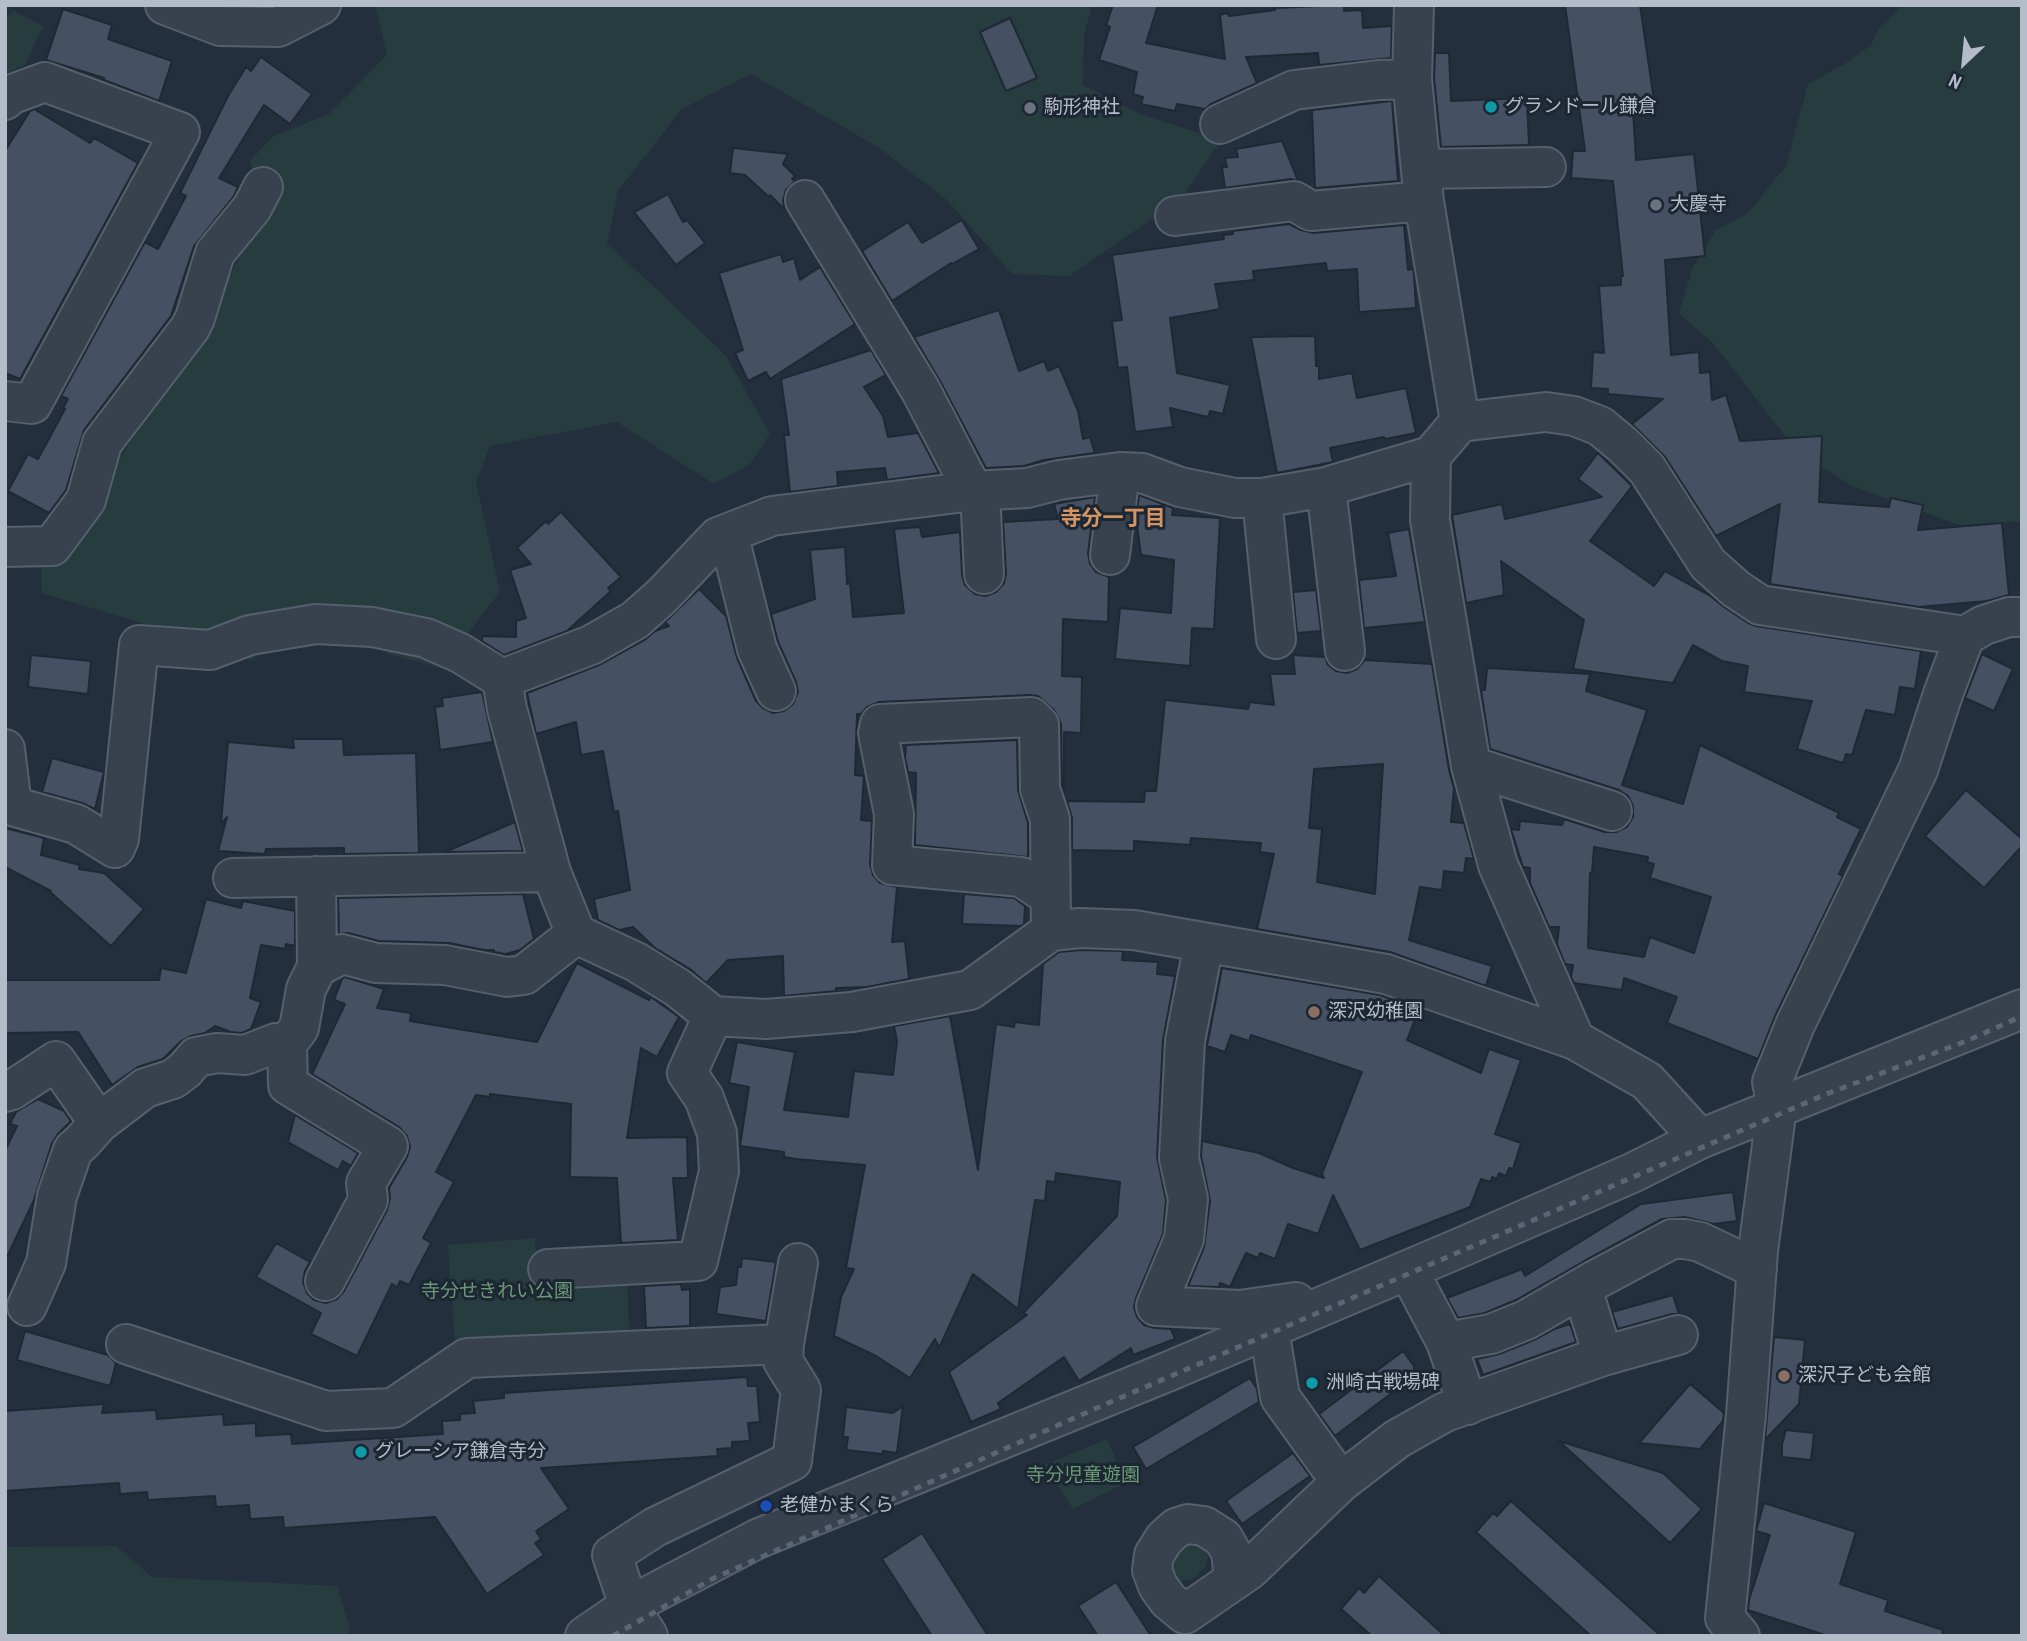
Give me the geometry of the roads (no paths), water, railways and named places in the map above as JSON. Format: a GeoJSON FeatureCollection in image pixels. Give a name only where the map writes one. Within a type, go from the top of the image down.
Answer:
{"type":"FeatureCollection","features":[{"type":"Feature","properties":{"kind":"street"},"geometry":{"type":"LineString","coordinates":[[165,5],[220,26],[278,27],[321,5]]}},
{"type":"Feature","properties":{"kind":"street"},"geometry":{"type":"LineString","coordinates":[[1414,5],[1412,79],[1422,185],[1461,422]]}},
{"type":"Feature","properties":{"kind":"street"},"geometry":{"type":"LineString","coordinates":[[1220,124],[1294,90],[1378,80],[1412,79]]}},
{"type":"Feature","properties":{"kind":"street"},"geometry":{"type":"LineString","coordinates":[[5,100],[7,96],[45,82],[180,132],[32,404],[5,401]]}},
{"type":"Feature","properties":{"kind":"street"},"geometry":{"type":"LineString","coordinates":[[1175,216],[1294,201],[1311,211],[1422,185],[1546,167]]}},
{"type":"Feature","properties":{"kind":"street"},"geometry":{"type":"LineString","coordinates":[[5,547],[52,546],[86,500],[102,443],[190,328],[215,253],[252,208],[263,187]]}},
{"type":"Feature","properties":{"kind":"street"},"geometry":{"type":"LineString","coordinates":[[805,201],[921,391],[976,491],[984,574]]}},
{"type":"Feature","properties":{"kind":"street"},"geometry":{"type":"LineString","coordinates":[[502,679],[591,645],[635,620],[662,596],[718,537],[772,516],[976,491],[1027,488],[1059,480],[1120,472],[1142,473],[1180,487],[1236,498],[1262,498],[1326,487],[1431,456],[1461,422],[1545,412],[1574,416],[1600,425],[1623,444],[1647,469],[1708,564],[1760,606],[1965,636],[1984,625],[2009,617],[2022,617]]}},
{"type":"Feature","properties":{"kind":"street"},"geometry":{"type":"LineString","coordinates":[[1431,456],[1430,520],[1471,766],[1498,865],[1576,1040]]}},
{"type":"Feature","properties":{"kind":"street"},"geometry":{"type":"LineString","coordinates":[[1110,555],[1120,472]]}},
{"type":"Feature","properties":{"kind":"street"},"geometry":{"type":"LineString","coordinates":[[1326,487],[1345,651]]}},
{"type":"Feature","properties":{"kind":"street"},"geometry":{"type":"LineString","coordinates":[[1262,498],[1276,639]]}},
{"type":"Feature","properties":{"kind":"street"},"geometry":{"type":"LineString","coordinates":[[728,533],[757,649],[776,691]]}},
{"type":"Feature","properties":{"kind":"street"},"geometry":{"type":"LineString","coordinates":[[5,749],[9,805],[76,824],[115,848],[119,839],[139,645],[210,650],[250,635],[316,624],[372,627],[426,638],[460,653],[502,679],[551,872],[576,934],[635,962],[678,988],[713,1016],[766,1019],[852,1012],[970,989],[1051,914],[1051,819],[1040,789],[1039,726],[1031,718],[880,724],[878,733],[894,814],[892,864],[1021,877],[1051,914],[1080,928],[1134,930],[1386,974],[1576,1040],[1647,1081],[1700,1139]]}},
{"type":"Feature","properties":{"kind":"street"},"geometry":{"type":"LineString","coordinates":[[1740,1636],[1725,1618],[1746,1415],[1757,1269],[1777,1107],[1772,1082],[1795,1025],[1918,770],[1965,636]]}},
{"type":"Feature","properties":{"kind":"street"},"geometry":{"type":"LineString","coordinates":[[1471,766],[1612,811]]}},
{"type":"Feature","properties":{"kind":"street"},"geometry":{"type":"LineString","coordinates":[[233,878],[551,872]]}},
{"type":"Feature","properties":{"kind":"street"},"geometry":{"type":"LineString","coordinates":[[316,876],[317,967],[306,989],[299,1028],[287,1044],[288,1085],[388,1146],[366,1183],[368,1199],[325,1281]]}},
{"type":"Feature","properties":{"kind":"street"},"geometry":{"type":"LineString","coordinates":[[317,967],[342,954],[376,963],[445,965],[507,977],[524,975],[576,934]]}},
{"type":"Feature","properties":{"kind":"street"},"geometry":{"type":"LineString","coordinates":[[1204,943],[1185,1041],[1179,1158],[1188,1199],[1184,1239],[1156,1306],[1240,1310],[1299,1301],[1311,1310]]}},
{"type":"Feature","properties":{"kind":"street"},"geometry":{"type":"LineString","coordinates":[[585,1636],[638,1621],[757,1539],[1167,1372],[1408,1270],[1632,1173],[1700,1139],[2022,1009]]}},
{"type":"Feature","properties":{"kind":"street"},"geometry":{"type":"LineString","coordinates":[[548,1269],[698,1261],[735,1172],[704,1098],[687,1073],[713,1016]]}},
{"type":"Feature","properties":{"kind":"street"},"geometry":{"type":"LineString","coordinates":[[27,1306],[46,1264],[57,1196],[73,1150],[99,1123],[145,1088],[173,1079],[196,1057],[217,1053],[245,1055],[276,1043],[287,1044]]}},
{"type":"Feature","properties":{"kind":"street"},"geometry":{"type":"LineString","coordinates":[[5,1092],[56,1061],[99,1123]]}},
{"type":"Feature","properties":{"kind":"street"},"geometry":{"type":"LineString","coordinates":[[1446,1342],[1491,1334],[1526,1320],[1672,1239],[1700,1242],[1757,1269]]}},
{"type":"Feature","properties":{"kind":"street"},"geometry":{"type":"LineString","coordinates":[[638,1621],[612,1555],[655,1527],[792,1461],[801,1390],[783,1361],[798,1263]]}},
{"type":"Feature","properties":{"kind":"street"},"geometry":{"type":"LineString","coordinates":[[1408,1270],[1446,1342],[1468,1405]]}},
{"type":"Feature","properties":{"kind":"street"},"geometry":{"type":"LineString","coordinates":[[1582,1288],[1603,1356]]}},
{"type":"Feature","properties":{"kind":"street"},"geometry":{"type":"LineString","coordinates":[[1269,1328],[1280,1397],[1341,1482]]}},
{"type":"Feature","properties":{"kind":"street"},"geometry":{"type":"LineString","coordinates":[[1234,1579],[1231,1552],[1223,1538],[1204,1526],[1188,1524],[1176,1528],[1164,1539],[1154,1555],[1152,1570],[1158,1586],[1191,1625],[1234,1579],[1249,1570],[1341,1482],[1397,1439],[1445,1412],[1603,1356],[1678,1335]]}},
{"type":"Feature","properties":{"kind":"street"},"geometry":{"type":"LineString","coordinates":[[126,1344],[326,1411],[393,1408],[467,1358],[784,1344]]}},
{"type":"Feature","properties":{"kind":"railway"},"geometry":{"type":"LineString","coordinates":[[613,1636],[712,1579],[1099,1407],[1824,1095],[1969,1040],[2022,1016]]}},
{"type":"Feature","properties":{"kind":"place","name":"グランドール鎌倉"},"geometry":{"type":"Point","coordinates":[1491,107]}},
{"type":"Feature","properties":{"kind":"place","name":"駒形神社"},"geometry":{"type":"Point","coordinates":[1030,108]}},
{"type":"Feature","properties":{"kind":"place","name":"大慶寺"},"geometry":{"type":"Point","coordinates":[1656,205]}},
{"type":"Feature","properties":{"kind":"place","name":"深沢幼稚園"},"geometry":{"type":"Point","coordinates":[1314,1012]}},
{"type":"Feature","properties":{"kind":"place","name":"深沢子ども会館"},"geometry":{"type":"Point","coordinates":[1784,1376]}},
{"type":"Feature","properties":{"kind":"place","name":"洲崎古戦場碑"},"geometry":{"type":"Point","coordinates":[1312,1383]}},
{"type":"Feature","properties":{"kind":"place","name":"グレーシア鎌倉寺分"},"geometry":{"type":"Point","coordinates":[361,1452]}},
{"type":"Feature","properties":{"kind":"place","name":"老健かまくら"},"geometry":{"type":"Point","coordinates":[766,1506]}},
{"type":"Feature","properties":{"kind":"district","name":"寺分一丁目"},"geometry":{"type":"Point","coordinates":[1113,519]}},
{"type":"Feature","properties":{"kind":"park label","name":"寺分せきれい公園"},"geometry":{"type":"Point","coordinates":[497,1292]}},
{"type":"Feature","properties":{"kind":"park label","name":"寺分児童遊園"},"geometry":{"type":"Point","coordinates":[1083,1476]}}]}
